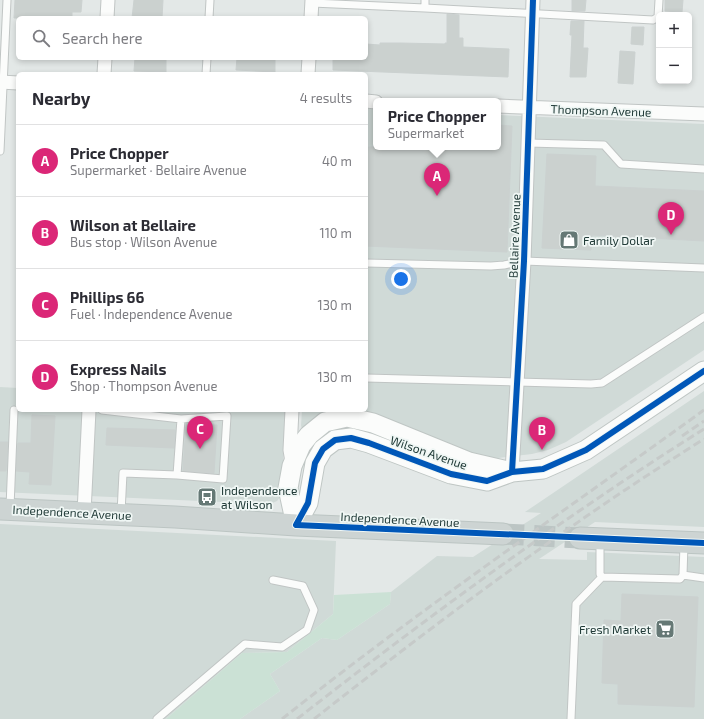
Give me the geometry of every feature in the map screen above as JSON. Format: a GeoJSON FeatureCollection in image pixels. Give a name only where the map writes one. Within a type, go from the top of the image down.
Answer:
{"type":"FeatureCollection","features":[{"type":"Feature","properties":{"kind":"main road","name":"Wilson Avenue"},"geometry":{"type":"LineString","coordinates":[[296,525],[308,503],[315,463],[323,449],[335,440],[351,438],[370,443],[451,474],[487,481],[512,472],[543,469],[586,450],[704,371]]}},
{"type":"Feature","properties":{"kind":"main road","name":"Wilson Avenue"},"geometry":{"type":"LineString","coordinates":[[296,525],[288,488],[292,466],[301,445],[309,435],[325,422],[347,417],[373,423],[469,462],[512,472]]}},
{"type":"Feature","properties":{"kind":"main road","name":"Independence Avenue"},"geometry":{"type":"LineString","coordinates":[[5,509],[121,514],[296,525],[503,534]]}},
{"type":"Feature","properties":{"kind":"main road"},"geometry":{"type":"LineString","coordinates":[[590,538],[694,543]]}},
{"type":"Feature","properties":{"kind":"street"},"geometry":{"type":"LineString","coordinates":[[107,16],[108,0]]}},
{"type":"Feature","properties":{"kind":"street","name":"Bellaire Avenue"},"geometry":{"type":"LineString","coordinates":[[512,472],[524,261],[533,0]]}},
{"type":"Feature","properties":{"kind":"street"},"geometry":{"type":"LineString","coordinates":[[311,16],[312,1]]}},
{"type":"Feature","properties":{"kind":"street"},"geometry":{"type":"LineString","coordinates":[[104,72],[105,60]]}},
{"type":"Feature","properties":{"kind":"street"},"geometry":{"type":"LineString","coordinates":[[308,72],[309,60]]}},
{"type":"Feature","properties":{"kind":"street"},"geometry":{"type":"LineString","coordinates":[[2,82],[16,84]]}},
{"type":"Feature","properties":{"kind":"street","name":"Thompson Avenue"},"geometry":{"type":"LineString","coordinates":[[501,106],[704,114]]}},
{"type":"Feature","properties":{"kind":"street"},"geometry":{"type":"LineString","coordinates":[[84,513],[89,412]]}},
{"type":"Feature","properties":{"kind":"street"},"geometry":{"type":"LineString","coordinates":[[292,412],[290,450],[292,466]]}},
{"type":"Feature","properties":{"kind":"lane"},"geometry":{"type":"LineString","coordinates":[[0,151],[7,0]]}},
{"type":"Feature","properties":{"kind":"lane"},"geometry":{"type":"LineString","coordinates":[[209,16],[210,0]]}},
{"type":"Feature","properties":{"kind":"lane"},"geometry":{"type":"LineString","coordinates":[[312,1],[425,4],[532,14],[653,20],[658,17],[659,0]]}},
{"type":"Feature","properties":{"kind":"lane"},"geometry":{"type":"LineString","coordinates":[[206,72],[207,60]]}},
{"type":"Feature","properties":{"kind":"lane"},"geometry":{"type":"LineString","coordinates":[[528,143],[604,145],[621,164],[704,169]]}},
{"type":"Feature","properties":{"kind":"lane"},"geometry":{"type":"LineString","coordinates":[[368,263],[491,266],[524,261],[704,268]]}},
{"type":"Feature","properties":{"kind":"lane"},"geometry":{"type":"LineString","coordinates":[[368,378],[591,384],[602,382],[704,317]]}},
{"type":"Feature","properties":{"kind":"lane"},"geometry":{"type":"LineString","coordinates":[[5,509],[14,410]]}},
{"type":"Feature","properties":{"kind":"lane"},"geometry":{"type":"LineString","coordinates":[[120,412],[181,419],[227,416],[223,479],[177,475],[123,473],[121,514]]}},
{"type":"Feature","properties":{"kind":"lane"},"geometry":{"type":"LineString","coordinates":[[177,475],[181,419]]}},
{"type":"Feature","properties":{"kind":"lane"},"geometry":{"type":"LineString","coordinates":[[590,538],[602,577]]}},
{"type":"Feature","properties":{"kind":"lane"},"geometry":{"type":"LineString","coordinates":[[571,719],[576,604],[602,577],[680,579],[683,575],[694,543]]}},
{"type":"Feature","properties":{"kind":"lane"},"geometry":{"type":"LineString","coordinates":[[683,575],[704,578]]}},
{"type":"Feature","properties":{"kind":"lane"},"geometry":{"type":"LineString","coordinates":[[157,719],[245,644],[282,647],[307,630],[314,610],[304,586],[273,580]]}},
{"type":"Feature","properties":{"kind":"shaded area"},"geometry":{"type":"Polygon","coordinates":[[[368,109],[373,109],[373,150],[501,150],[501,115],[704,124],[704,350],[566,442],[548,450],[532,454],[498,458],[482,457],[374,415],[303,429],[301,426],[302,412],[368,412],[368,109]]]}},
{"type":"Feature","properties":{"kind":"shaded area"},"geometry":{"type":"Polygon","coordinates":[[[0,387],[16,388],[16,412],[286,412],[281,496],[277,501],[270,504],[0,492],[0,387]]]}},
{"type":"Feature","properties":{"kind":"shaded area"},"geometry":{"type":"Polygon","coordinates":[[[704,391],[704,527],[595,522],[539,559],[587,560],[587,552],[704,557],[704,719],[240,719],[280,691],[270,674],[322,638],[337,640],[390,604],[391,592],[437,556],[473,557],[541,513],[525,512],[704,391]]]}},
{"type":"Feature","properties":{"kind":"shaded area"},"geometry":{"type":"Polygon","coordinates":[[[0,524],[336,541],[333,614],[287,652],[242,653],[166,719],[0,719],[0,524]]]}},
{"type":"Feature","properties":{"kind":"green space"},"geometry":{"type":"Polygon","coordinates":[[[391,592],[390,604],[337,640],[322,638],[270,674],[280,691],[240,719],[166,719],[242,653],[287,652],[333,614],[334,595],[391,592]]]}},
{"type":"Feature","properties":{"kind":"building"},"geometry":{"type":"Polygon","coordinates":[[[15,0],[82,0],[81,12],[72,12],[72,16],[16,16],[16,18],[14,18],[15,0]]]}},
{"type":"Feature","properties":{"kind":"building"},"geometry":{"type":"Polygon","coordinates":[[[134,0],[163,0],[162,16],[132,16],[134,0]]]}},
{"type":"Feature","properties":{"kind":"building"},"geometry":{"type":"Polygon","coordinates":[[[572,0],[586,0],[585,11],[572,11],[572,0]]]}},
{"type":"Feature","properties":{"kind":"building"},"geometry":{"type":"Polygon","coordinates":[[[665,0],[683,0],[682,12],[665,11],[665,0]]]}},
{"type":"Feature","properties":{"kind":"building"},"geometry":{"type":"Polygon","coordinates":[[[447,14],[459,15],[459,38],[463,38],[463,47],[509,49],[508,77],[333,70],[333,60],[368,60],[368,44],[447,43],[447,14]]]}},
{"type":"Feature","properties":{"kind":"building"},"geometry":{"type":"Polygon","coordinates":[[[571,21],[584,21],[583,48],[588,48],[586,77],[570,77],[572,35],[570,35],[571,21]]]}},
{"type":"Feature","properties":{"kind":"building"},"geometry":{"type":"Polygon","coordinates":[[[632,27],[644,27],[643,45],[631,44],[632,27]]]}},
{"type":"Feature","properties":{"kind":"building"},"geometry":{"type":"Polygon","coordinates":[[[620,51],[635,52],[633,84],[618,83],[620,51]]]}},
{"type":"Feature","properties":{"kind":"building"},"geometry":{"type":"Polygon","coordinates":[[[135,60],[166,60],[166,72],[134,71],[135,60]]]}},
{"type":"Feature","properties":{"kind":"building"},"geometry":{"type":"Polygon","coordinates":[[[237,60],[275,60],[275,72],[236,70],[237,60]]]}},
{"type":"Feature","properties":{"kind":"building"},"geometry":{"type":"Polygon","coordinates":[[[501,125],[512,126],[507,252],[368,246],[368,147],[373,147],[373,150],[501,150],[501,125]]]}},
{"type":"Feature","properties":{"kind":"building"},"geometry":{"type":"Polygon","coordinates":[[[547,154],[596,156],[595,186],[704,191],[704,241],[592,235],[591,250],[542,248],[547,154]]]}},
{"type":"Feature","properties":{"kind":"building"},"geometry":{"type":"Polygon","coordinates":[[[32,415],[55,416],[51,485],[29,484],[30,472],[16,471],[18,443],[31,443],[32,415]]]}},
{"type":"Feature","properties":{"kind":"building"},"geometry":{"type":"Polygon","coordinates":[[[186,424],[217,425],[214,473],[183,471],[186,424]]]}},
{"type":"Feature","properties":{"kind":"building"},"geometry":{"type":"Polygon","coordinates":[[[107,428],[175,430],[174,448],[106,445],[107,428]]]}},
{"type":"Feature","properties":{"kind":"building"},"geometry":{"type":"Polygon","coordinates":[[[0,442],[8,442],[6,471],[0,471],[0,442]]]}},
{"type":"Feature","properties":{"kind":"building"},"geometry":{"type":"Polygon","coordinates":[[[622,594],[698,597],[694,707],[618,704],[618,684],[602,683],[604,620],[621,621],[622,594]]]}},
{"type":"Feature","properties":{"kind":"tunnel"},"geometry":{"type":"LineString","coordinates":[[503,534],[580,538]]}},
{"type":"Feature","properties":{"kind":"railway"},"geometry":{"type":"LineString","coordinates":[[282,719],[439,600],[704,410]]}},
{"type":"Feature","properties":{"kind":"railway"},"geometry":{"type":"LineString","coordinates":[[682,436],[704,421]]}},
{"type":"Feature","properties":{"kind":"railway"},"geometry":{"type":"LineString","coordinates":[[297,719],[446,605],[599,497],[704,429]]}},
{"type":"Feature","properties":{"kind":"railway"},"geometry":{"type":"LineString","coordinates":[[314,719],[409,645],[505,574],[653,471],[704,439]]}},
{"type":"Feature","properties":{"kind":"cycle path"},"geometry":{"type":"LineString","coordinates":[[512,472],[524,261],[533,0]]}},
{"type":"Feature","properties":{"kind":"cycle path"},"geometry":{"type":"LineString","coordinates":[[704,371],[586,450],[543,469],[512,472],[487,481],[451,474],[369,443],[351,438],[335,440],[323,449],[315,463],[308,503],[296,525],[704,543]]}},
{"type":"Feature","properties":{"kind":"place","name":"Price Chopper"},"geometry":{"type":"Point","coordinates":[437,196]}},
{"type":"Feature","properties":{"kind":"place","name":"Express Nails"},"geometry":{"type":"Point","coordinates":[671,235]}},
{"type":"Feature","properties":{"kind":"place","name":"Family Dollar"},"geometry":{"type":"Point","coordinates":[569,240]}},
{"type":"Feature","properties":{"kind":"place","name":"Phillips 66"},"geometry":{"type":"Point","coordinates":[200,449]}},
{"type":"Feature","properties":{"kind":"place","name":"Wilson at Bellaire"},"geometry":{"type":"Point","coordinates":[542,450]}},
{"type":"Feature","properties":{"kind":"place","name":"Independence at Wilson"},"geometry":{"type":"Point","coordinates":[207,497]}},
{"type":"Feature","properties":{"kind":"place","name":"Fresh Market"},"geometry":{"type":"Point","coordinates":[665,629]}}]}
